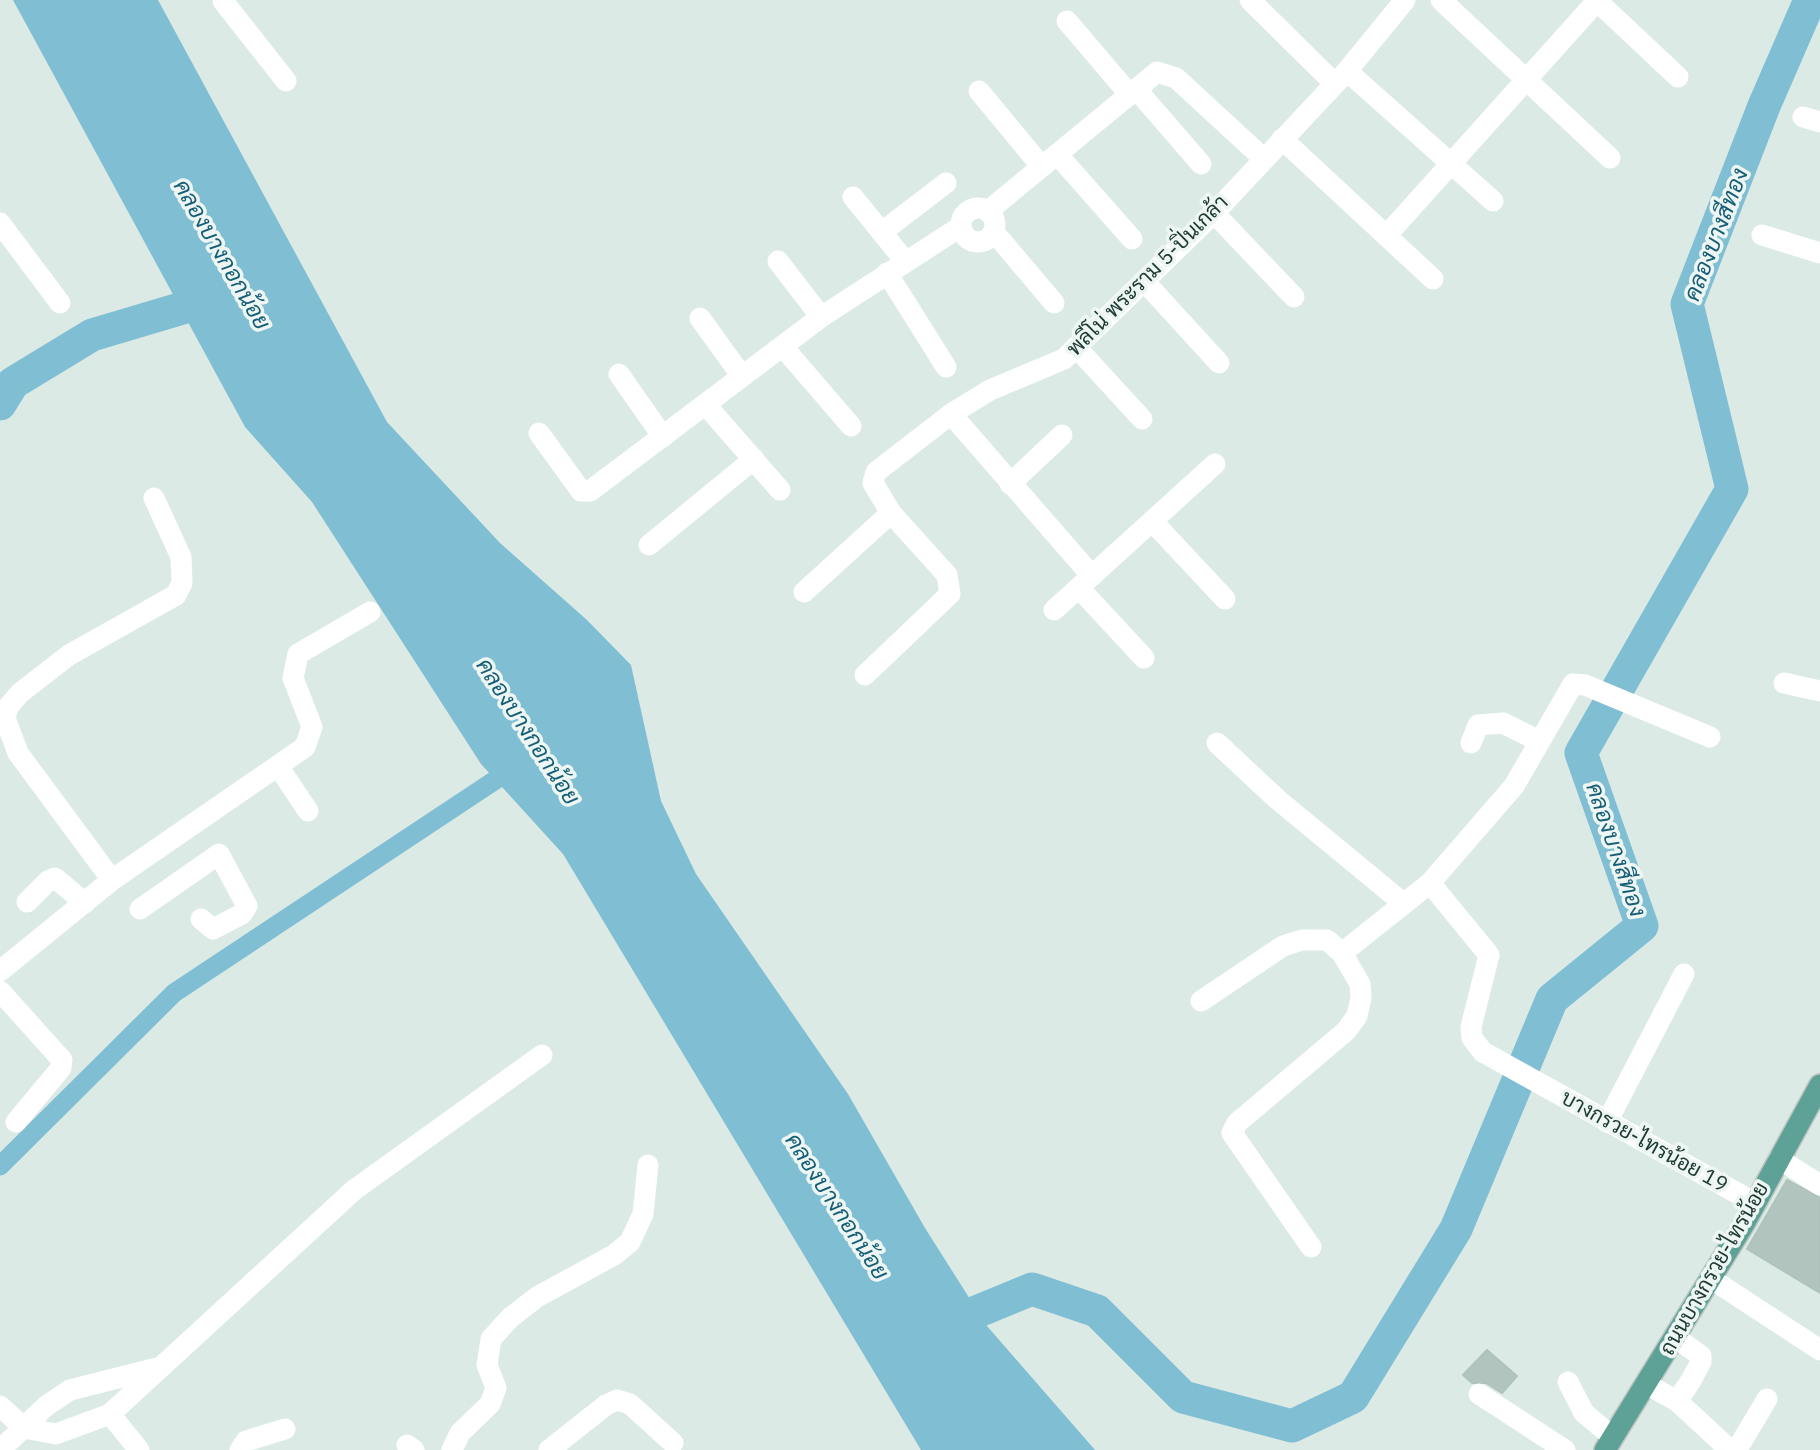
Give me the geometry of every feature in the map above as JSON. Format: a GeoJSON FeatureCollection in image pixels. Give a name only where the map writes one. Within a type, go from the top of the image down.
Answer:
{"type":"FeatureCollection","features":[{"type":"Feature","properties":{"kind":"main road","name":"ถนนบางกรวย-ไทรน้อย"},"geometry":{"type":"LineString","coordinates":[[1608,1446],[1779,1159],[1814,1110],[1820,1085]]}},
{"type":"Feature","properties":{"kind":"street"},"geometry":{"type":"LineString","coordinates":[[1250,0],[1341,77],[1450,162],[1493,201]]}},
{"type":"Feature","properties":{"kind":"street","name":"พลีโน่ พระราม 5-ปิ่นเกล้า"},"geometry":{"type":"LineString","coordinates":[[865,675],[950,594],[947,575],[891,513],[873,483],[876,472],[951,414],[989,390],[1064,359],[1213,213],[1341,77],[1405,0]]}},
{"type":"Feature","properties":{"kind":"street"},"geometry":{"type":"LineString","coordinates":[[1441,0],[1610,158]]}},
{"type":"Feature","properties":{"kind":"street"},"geometry":{"type":"LineString","coordinates":[[1386,236],[1596,0],[1678,77]]}},
{"type":"Feature","properties":{"kind":"street"},"geometry":{"type":"LineString","coordinates":[[223,1],[286,81]]}},
{"type":"Feature","properties":{"kind":"street"},"geometry":{"type":"LineString","coordinates":[[1067,21],[1201,164]]}},
{"type":"Feature","properties":{"kind":"street"},"geometry":{"type":"LineString","coordinates":[[991,222],[1049,160],[1157,72],[1176,78],[1264,159]]}},
{"type":"Feature","properties":{"kind":"street"},"geometry":{"type":"LineString","coordinates":[[979,91],[1132,239]]}},
{"type":"Feature","properties":{"kind":"street"},"geometry":{"type":"LineString","coordinates":[[1282,139],[1433,279]]}},
{"type":"Feature","properties":{"kind":"street"},"geometry":{"type":"LineString","coordinates":[[882,232],[946,183]]}},
{"type":"Feature","properties":{"kind":"street"},"geometry":{"type":"LineString","coordinates":[[853,197],[905,261]]}},
{"type":"Feature","properties":{"kind":"street"},"geometry":{"type":"LineString","coordinates":[[538,433],[581,491],[590,491],[821,317],[960,227],[967,212],[977,208],[1054,303]]}},
{"type":"Feature","properties":{"kind":"street"},"geometry":{"type":"LineString","coordinates":[[1213,213],[1294,297]]}},
{"type":"Feature","properties":{"kind":"street"},"geometry":{"type":"LineString","coordinates":[[0,223],[60,303]]}},
{"type":"Feature","properties":{"kind":"street"},"geometry":{"type":"LineString","coordinates":[[1762,234],[1820,253]]}},
{"type":"Feature","properties":{"kind":"street"},"geometry":{"type":"LineString","coordinates":[[778,261],[821,317]]}},
{"type":"Feature","properties":{"kind":"street"},"geometry":{"type":"LineString","coordinates":[[887,273],[946,367]]}},
{"type":"Feature","properties":{"kind":"street"},"geometry":{"type":"LineString","coordinates":[[1144,281],[1219,363]]}},
{"type":"Feature","properties":{"kind":"street"},"geometry":{"type":"LineString","coordinates":[[700,318],[741,375]]}},
{"type":"Feature","properties":{"kind":"street"},"geometry":{"type":"LineString","coordinates":[[783,346],[851,426]]}},
{"type":"Feature","properties":{"kind":"street"},"geometry":{"type":"LineString","coordinates":[[1076,348],[1142,419]]}},
{"type":"Feature","properties":{"kind":"street"},"geometry":{"type":"LineString","coordinates":[[619,374],[663,436]]}},
{"type":"Feature","properties":{"kind":"street"},"geometry":{"type":"LineString","coordinates":[[705,404],[780,490]]}},
{"type":"Feature","properties":{"kind":"street"},"geometry":{"type":"LineString","coordinates":[[951,414],[1053,532],[1086,582],[1144,658]]}},
{"type":"Feature","properties":{"kind":"street"},"geometry":{"type":"LineString","coordinates":[[1010,484],[1062,435]]}},
{"type":"Feature","properties":{"kind":"street"},"geometry":{"type":"LineString","coordinates":[[649,545],[754,460]]}},
{"type":"Feature","properties":{"kind":"street"},"geometry":{"type":"LineString","coordinates":[[1054,610],[1215,464]]}},
{"type":"Feature","properties":{"kind":"street"},"geometry":{"type":"LineString","coordinates":[[112,880],[18,753],[5,718],[8,707],[20,693],[69,655],[176,595],[182,583],[181,557],[154,498]]}},
{"type":"Feature","properties":{"kind":"street"},"geometry":{"type":"LineString","coordinates":[[804,592],[891,513]]}},
{"type":"Feature","properties":{"kind":"street"},"geometry":{"type":"LineString","coordinates":[[1152,521],[1225,599]]}},
{"type":"Feature","properties":{"kind":"street"},"geometry":{"type":"LineString","coordinates":[[0,971],[112,880],[305,747],[312,727],[293,678],[298,653],[370,612]]}},
{"type":"Feature","properties":{"kind":"street"},"geometry":{"type":"LineString","coordinates":[[1342,953],[1430,883],[1514,786],[1569,688],[1578,683],[1710,737]]}},
{"type":"Feature","properties":{"kind":"street"},"geometry":{"type":"LineString","coordinates":[[1784,683],[1820,691]]}},
{"type":"Feature","properties":{"kind":"street"},"geometry":{"type":"LineString","coordinates":[[1471,743],[1478,725],[1503,723],[1539,741]]}},
{"type":"Feature","properties":{"kind":"street"},"geometry":{"type":"LineString","coordinates":[[1217,743],[1277,799],[1403,903]]}},
{"type":"Feature","properties":{"kind":"street"},"geometry":{"type":"LineString","coordinates":[[278,765],[308,811]]}},
{"type":"Feature","properties":{"kind":"street"},"geometry":{"type":"LineString","coordinates":[[198,821],[247,906],[242,914],[213,929],[201,919]]}},
{"type":"Feature","properties":{"kind":"street"},"geometry":{"type":"LineString","coordinates":[[140,909],[219,854]]}},
{"type":"Feature","properties":{"kind":"street"},"geometry":{"type":"LineString","coordinates":[[27,902],[48,881],[55,878],[85,903]]}},
{"type":"Feature","properties":{"kind":"street","name":"บางกรวย-ไทรน้อย 19"},"geometry":{"type":"LineString","coordinates":[[1430,883],[1489,955],[1471,1027],[1472,1038],[1490,1056],[1755,1203]]}},
{"type":"Feature","properties":{"kind":"street"},"geometry":{"type":"LineString","coordinates":[[1201,1000],[1283,946],[1302,940],[1327,940],[1342,953],[1360,984],[1361,998],[1357,1016],[1346,1031],[1237,1123],[1232,1133],[1311,1247]]}},
{"type":"Feature","properties":{"kind":"street"},"geometry":{"type":"LineString","coordinates":[[1607,1122],[1684,974]]}},
{"type":"Feature","properties":{"kind":"street"},"geometry":{"type":"LineString","coordinates":[[0,991],[62,1060],[61,1068],[16,1122]]}},
{"type":"Feature","properties":{"kind":"street"},"geometry":{"type":"LineString","coordinates":[[0,1406],[24,1428],[56,1434],[110,1414],[157,1368],[187,1346],[354,1190],[541,1055]]}},
{"type":"Feature","properties":{"kind":"street"},"geometry":{"type":"LineString","coordinates":[[1779,1159],[1820,1185]]}},
{"type":"Feature","properties":{"kind":"street"},"geometry":{"type":"LineString","coordinates":[[452,1450],[460,1433],[490,1404],[496,1388],[487,1365],[491,1339],[510,1318],[537,1297],[614,1255],[630,1242],[643,1214],[648,1166]]}},
{"type":"Feature","properties":{"kind":"street"},"geometry":{"type":"LineString","coordinates":[[1710,1278],[1820,1350]]}},
{"type":"Feature","properties":{"kind":"street"},"geometry":{"type":"LineString","coordinates":[[1675,1336],[1701,1356],[1701,1362],[1677,1401]]}},
{"type":"Feature","properties":{"kind":"street"},"geometry":{"type":"LineString","coordinates":[[0,1450],[46,1406],[70,1390],[157,1368]]}},
{"type":"Feature","properties":{"kind":"street"},"geometry":{"type":"LineString","coordinates":[[1568,1381],[1584,1413],[1608,1446]]}},
{"type":"Feature","properties":{"kind":"street"},"geometry":{"type":"LineString","coordinates":[[1646,1384],[1677,1401],[1730,1450],[1739,1446],[1767,1399]]}},
{"type":"Feature","properties":{"kind":"street"},"geometry":{"type":"LineString","coordinates":[[1479,1394],[1565,1450]]}},
{"type":"Feature","properties":{"kind":"street"},"geometry":{"type":"LineString","coordinates":[[549,1450],[606,1405],[618,1400],[630,1404],[673,1443]]}},
{"type":"Feature","properties":{"kind":"street"},"geometry":{"type":"LineString","coordinates":[[110,1414],[139,1450]]}},
{"type":"Feature","properties":{"kind":"street"},"geometry":{"type":"LineString","coordinates":[[240,1450],[246,1441],[285,1429]]}},
{"type":"Feature","properties":{"kind":"water","name":"คลองบางกอกน้อย"},"geometry":{"type":"Polygon","coordinates":[[[13,0],[158,0],[387,422],[500,543],[587,620],[631,665],[661,801],[696,874],[848,1094],[925,1228],[987,1326],[1095,1450],[921,1450],[563,854],[481,764],[312,502],[245,427],[13,0]]]}},
{"type":"Feature","properties":{"kind":"building"},"geometry":{"type":"Polygon","coordinates":[[[1787,1180],[1820,1198],[1820,1293],[1747,1249],[1787,1180]]]}},
{"type":"Feature","properties":{"kind":"building"},"geometry":{"type":"Polygon","coordinates":[[[1487,1350],[1517,1376],[1502,1393],[1486,1383],[1472,1383],[1463,1375],[1487,1350]]]}},
{"type":"Feature","properties":{"kind":"waterway","name":"คลองบางสีทอง"},"geometry":{"type":"LineString","coordinates":[[935,1329],[1032,1289],[1097,1311],[1183,1397],[1292,1426],[1353,1397],[1456,1229],[1552,999],[1642,926],[1581,753],[1732,489],[1687,304],[1764,106],[1810,0]]}},
{"type":"Feature","properties":{"kind":"waterway","name":"คลองบางกอกน้อย"},"geometry":{"type":"LineString","coordinates":[[0,404],[13,383],[92,335],[223,296]]}},
{"type":"Feature","properties":{"kind":"waterway","name":"คลองบางกอกน้อย"},"geometry":{"type":"LineString","coordinates":[[0,1166],[174,993],[518,765]]}}]}
